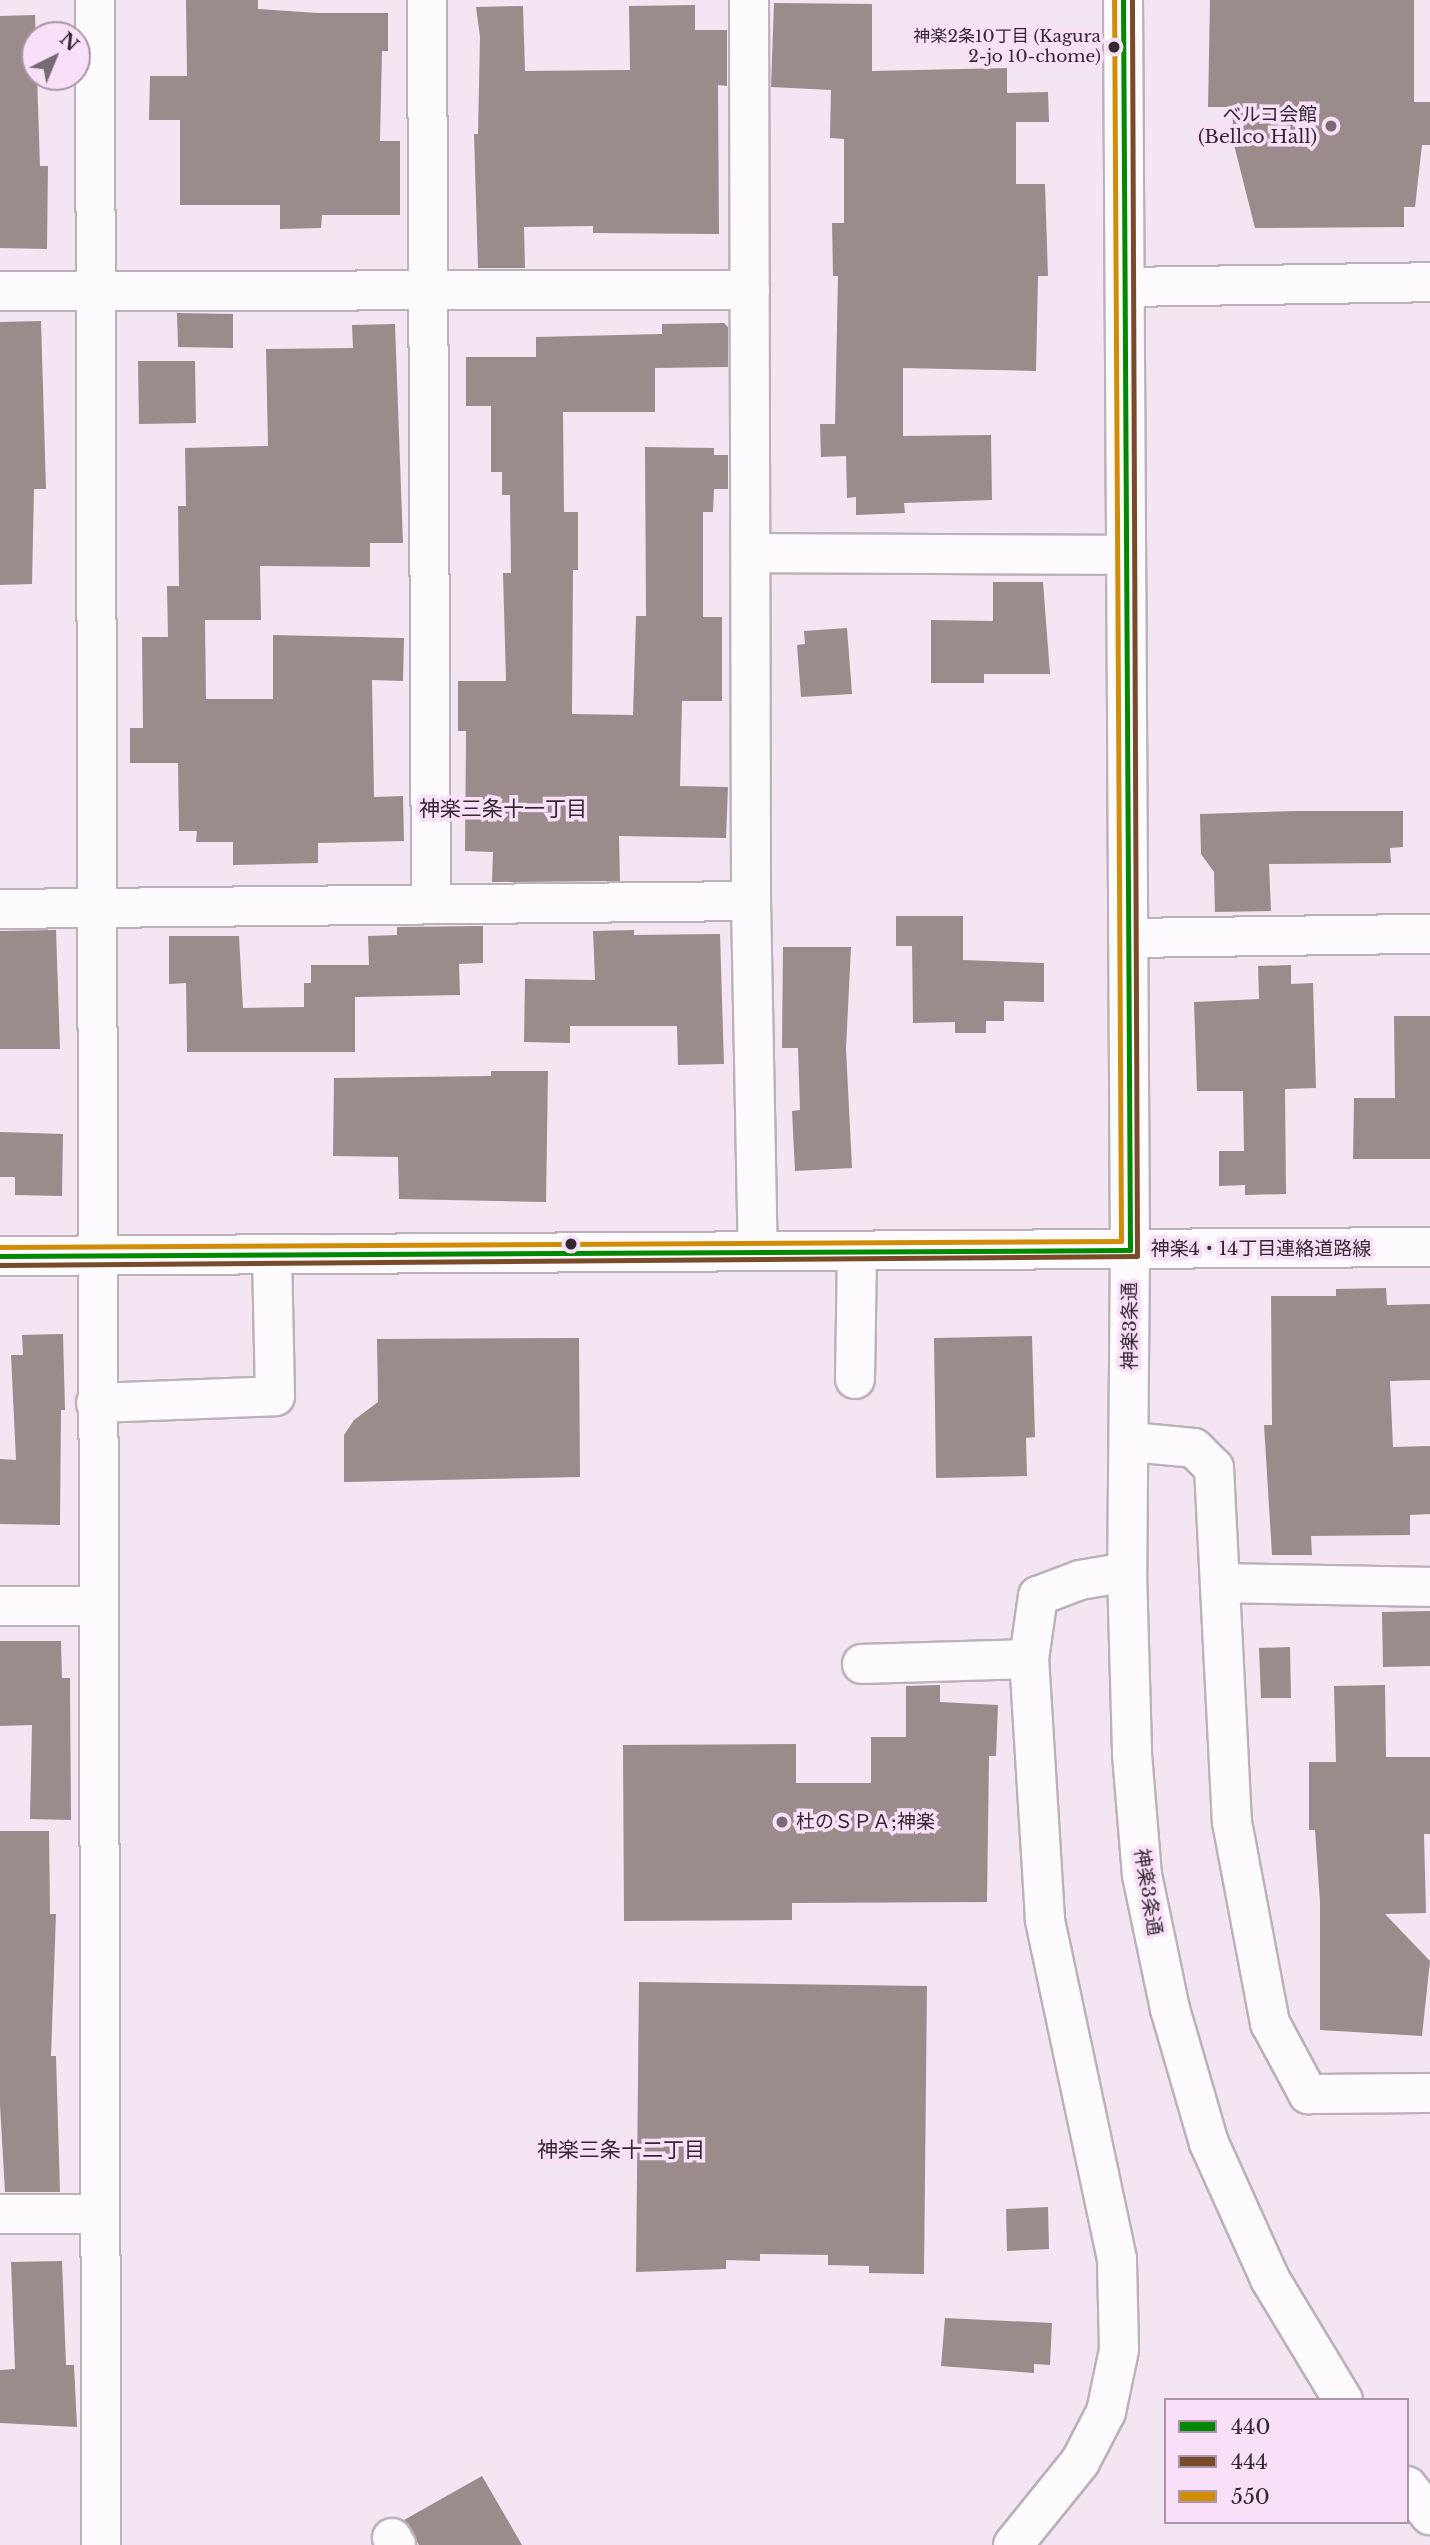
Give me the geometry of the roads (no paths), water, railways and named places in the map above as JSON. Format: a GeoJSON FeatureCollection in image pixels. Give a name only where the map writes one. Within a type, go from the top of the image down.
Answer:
{"type":"FeatureCollection","features":[{"type":"Feature","properties":{"kind":"street"},"geometry":{"type":"LineString","coordinates":[[95,0],[100,2545]]}},
{"type":"Feature","properties":{"kind":"street"},"geometry":{"type":"LineString","coordinates":[[427,0],[431,288],[431,904]]}},
{"type":"Feature","properties":{"kind":"street"},"geometry":{"type":"LineString","coordinates":[[749,0],[751,901],[758,1251]]}},
{"type":"Feature","properties":{"kind":"street","name":"神楽3条通"},"geometry":{"type":"LineString","coordinates":[[1123,0],[1131,1441],[1127,1572],[1132,1754],[1142,1875],[1170,2010],[1209,2143],[1269,2278],[1342,2398]]}},
{"type":"Feature","properties":{"kind":"street"},"geometry":{"type":"LineString","coordinates":[[1125,287],[1430,282]]}},
{"type":"Feature","properties":{"kind":"street"},"geometry":{"type":"LineString","coordinates":[[0,291],[431,288],[750,290]]}},
{"type":"Feature","properties":{"kind":"street"},"geometry":{"type":"LineString","coordinates":[[752,553],[1126,555]]}},
{"type":"Feature","properties":{"kind":"street"},"geometry":{"type":"LineString","coordinates":[[0,909],[751,901]]}},
{"type":"Feature","properties":{"kind":"street"},"geometry":{"type":"LineString","coordinates":[[1128,938],[1430,934]]}},
{"type":"Feature","properties":{"kind":"street","name":"神楽4・14丁目連絡道路線"},"geometry":{"type":"LineString","coordinates":[[0,1256],[1430,1247]]}},
{"type":"Feature","properties":{"kind":"street"},"geometry":{"type":"LineString","coordinates":[[855,1379],[857,1251]]}},
{"type":"Feature","properties":{"kind":"street"},"geometry":{"type":"LineString","coordinates":[[96,1403],[275,1396],[272,1254]]}},
{"type":"Feature","properties":{"kind":"street"},"geometry":{"type":"LineString","coordinates":[[1131,1441],[1194,1448],[1214,1468],[1223,1583],[1231,1822],[1270,2023],[1308,2094],[1430,2092]]}},
{"type":"Feature","properties":{"kind":"street"},"geometry":{"type":"LineString","coordinates":[[1013,2545],[1080,2462],[1106,2412],[1119,2350],[1117,2259],[1045,1919],[1029,1659],[1038,1596],[1080,1580],[1127,1572]]}},
{"type":"Feature","properties":{"kind":"street"},"geometry":{"type":"LineString","coordinates":[[1223,1583],[1430,1587]]}},
{"type":"Feature","properties":{"kind":"street"},"geometry":{"type":"LineString","coordinates":[[0,1606],[97,1606]]}},
{"type":"Feature","properties":{"kind":"street"},"geometry":{"type":"LineString","coordinates":[[862,1664],[1029,1659]]}},
{"type":"Feature","properties":{"kind":"street"},"geometry":{"type":"LineString","coordinates":[[0,2214],[99,2214]]}},
{"type":"Feature","properties":{"kind":"place","name":"神楽2条10丁目 (Kagura 2-jo 10-chome)"},"geometry":{"type":"Point","coordinates":[1114,47]}},
{"type":"Feature","properties":{"kind":"place","name":"ベルコ会館 (Bellco Hall)"},"geometry":{"type":"Point","coordinates":[1331,126]}},
{"type":"Feature","properties":{"kind":"place","name":"杜のＳＰＡ;神楽"},"geometry":{"type":"Point","coordinates":[782,1822]}},
{"type":"Feature","properties":{"kind":"district","name":"神楽三条十一丁目"},"geometry":{"type":"Point","coordinates":[503,809]}},
{"type":"Feature","properties":{"kind":"district","name":"神楽三条十二丁目"},"geometry":{"type":"Point","coordinates":[621,2150]}}]}
